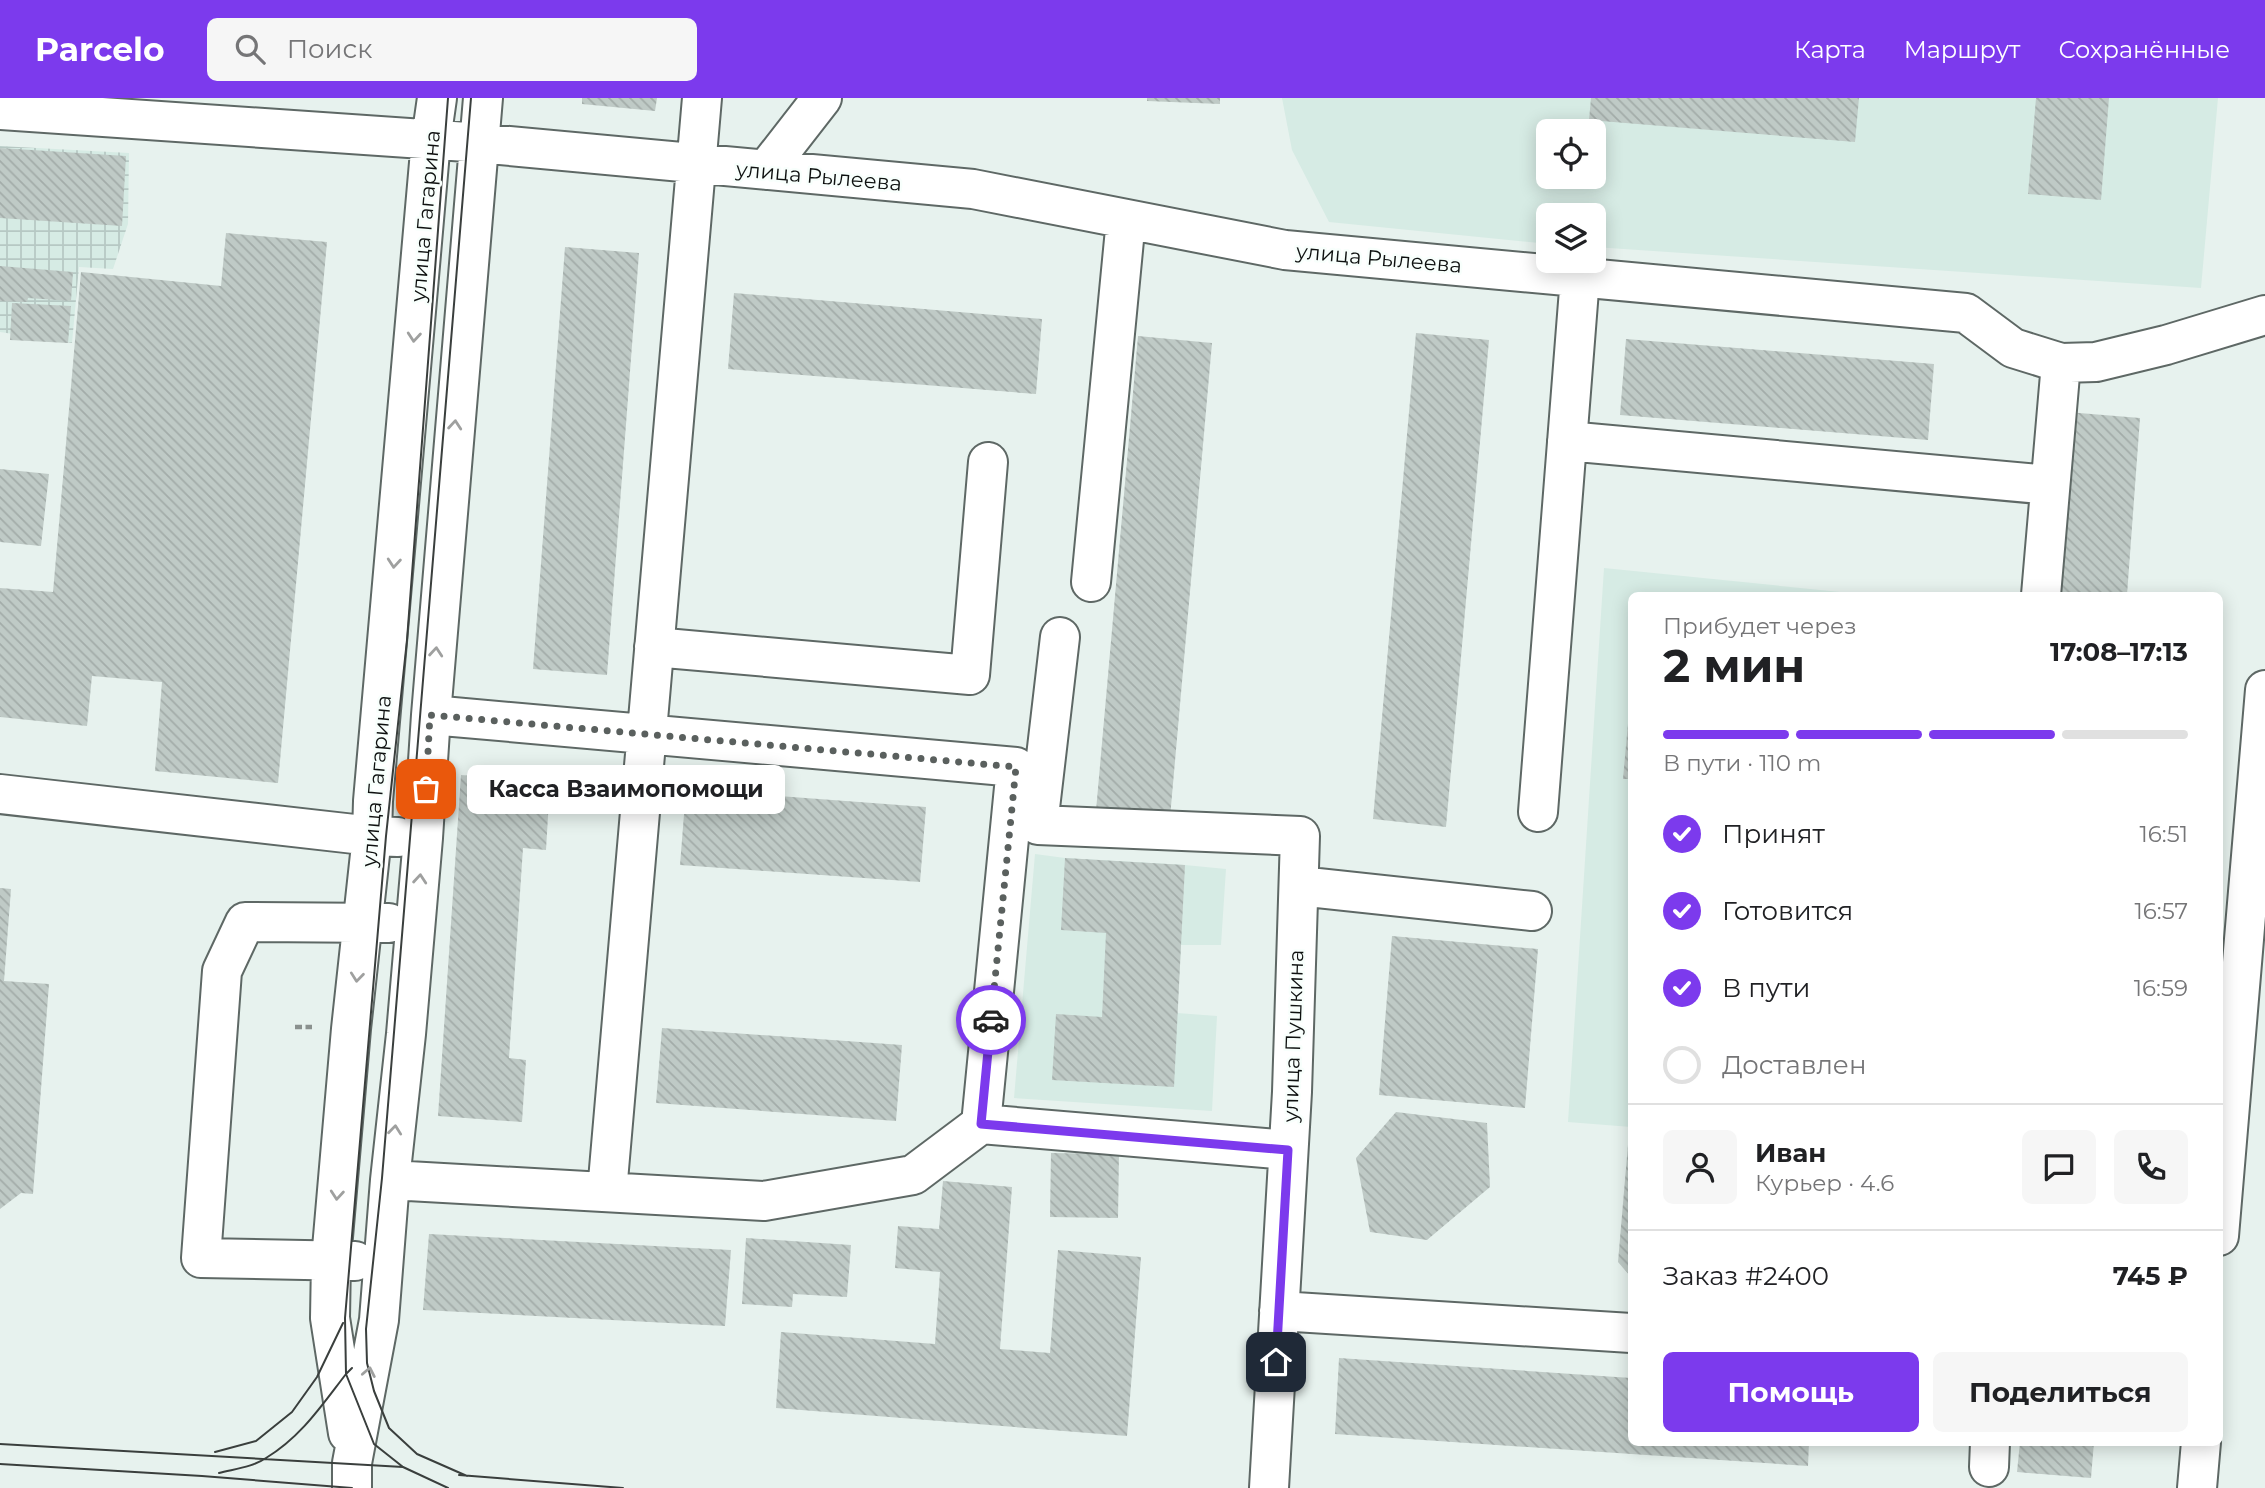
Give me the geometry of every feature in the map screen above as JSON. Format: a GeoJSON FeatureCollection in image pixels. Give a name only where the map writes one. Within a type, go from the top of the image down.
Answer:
{"type":"FeatureCollection","features":[{"type":"Feature","properties":{"kind":"street","name":"улица Гагарина"},"geometry":{"type":"LineString","coordinates":[[352,1476],[330,1318],[331,1260],[372,836],[431,140],[437,98]]}},
{"type":"Feature","properties":{"kind":"street"},"geometry":{"type":"LineString","coordinates":[[352,1476],[379,1320],[416,924],[430,715],[483,98]]}},
{"type":"Feature","properties":{"kind":"street"},"geometry":{"type":"LineString","coordinates":[[607,1192],[702,98]]}},
{"type":"Feature","properties":{"kind":"street"},"geometry":{"type":"LineString","coordinates":[[766,170],[822,98]]}},
{"type":"Feature","properties":{"kind":"street","name":"улица Рылеева"},"geometry":{"type":"LineString","coordinates":[[0,110],[58,106],[159,109],[431,140],[973,189],[1285,250],[1966,313],[2012,348],[2061,363],[2096,362],[2166,345],[2265,315]]}},
{"type":"Feature","properties":{"kind":"street"},"geometry":{"type":"LineString","coordinates":[[1091,582],[1126,219]]}},
{"type":"Feature","properties":{"kind":"street"},"geometry":{"type":"LineString","coordinates":[[1538,812],[1580,277]]}},
{"type":"Feature","properties":{"kind":"street"},"geometry":{"type":"LineString","coordinates":[[2041,592],[2061,363]]}},
{"type":"Feature","properties":{"kind":"street"},"geometry":{"type":"LineString","coordinates":[[1567,441],[2050,485]]}},
{"type":"Feature","properties":{"kind":"street"},"geometry":{"type":"LineString","coordinates":[[654,647],[970,675],[988,462]]}},
{"type":"Feature","properties":{"kind":"street","name":"улица Пушкина"},"geometry":{"type":"LineString","coordinates":[[1060,637],[1038,825],[1300,836],[1288,1150],[1269,1488]]}},
{"type":"Feature","properties":{"kind":"street"},"geometry":{"type":"LineString","coordinates":[[2223,1190],[2265,690]]}},
{"type":"Feature","properties":{"kind":"street"},"geometry":{"type":"LineString","coordinates":[[430,715],[1016,767],[981,1124]]}},
{"type":"Feature","properties":{"kind":"street"},"geometry":{"type":"LineString","coordinates":[[0,793],[372,836],[423,838]]}},
{"type":"Feature","properties":{"kind":"street"},"geometry":{"type":"LineString","coordinates":[[1299,886],[1532,911]]}},
{"type":"Feature","properties":{"kind":"street"},"geometry":{"type":"LineString","coordinates":[[383,1262],[201,1258],[222,971],[245,922],[416,924]]}},
{"type":"Feature","properties":{"kind":"street"},"geometry":{"type":"LineString","coordinates":[[390,1180],[764,1201],[913,1174],[981,1124],[1288,1150]]}},
{"type":"Feature","properties":{"kind":"street"},"geometry":{"type":"LineString","coordinates":[[1279,1311],[1628,1333]]}},
{"type":"Feature","properties":{"kind":"street"},"geometry":{"type":"LineString","coordinates":[[2197,1488],[2201,1446]]}},
{"type":"Feature","properties":{"kind":"shaded area"},"geometry":{"type":"Polygon","coordinates":[[[1282,98],[2218,98],[2201,288],[1606,248],[1606,203],[1536,203],[1536,243],[1329,222],[1292,150],[1282,98]]]}},
{"type":"Feature","properties":{"kind":"shaded area"},"geometry":{"type":"Polygon","coordinates":[[[0,146],[129,153],[128,224],[113,269],[79,267],[72,343],[0,332],[0,146]]]}},
{"type":"Feature","properties":{"kind":"shaded area"},"geometry":{"type":"Polygon","coordinates":[[[1604,568],[1840,592],[1628,592],[1628,1127],[1568,1122],[1604,568]]]}},
{"type":"Feature","properties":{"kind":"shaded area"},"geometry":{"type":"Polygon","coordinates":[[[1035,854],[1226,869],[1221,945],[1181,945],[1177,1013],[1217,1016],[1212,1111],[1014,1098],[1035,854]]]}},
{"type":"Feature","properties":{"kind":"building"},"geometry":{"type":"Polygon","coordinates":[[[582,98],[657,98],[655,111],[582,104],[582,98]]]}},
{"type":"Feature","properties":{"kind":"building"},"geometry":{"type":"Polygon","coordinates":[[[1147,98],[1220,98],[1220,104],[1147,101],[1147,98]]]}},
{"type":"Feature","properties":{"kind":"building"},"geometry":{"type":"Polygon","coordinates":[[[1591,98],[1859,98],[1855,142],[1589,119],[1591,98]]]}},
{"type":"Feature","properties":{"kind":"building"},"geometry":{"type":"Polygon","coordinates":[[[2036,98],[2109,98],[2101,200],[2028,194],[2036,98]]]}},
{"type":"Feature","properties":{"kind":"building"},"geometry":{"type":"Polygon","coordinates":[[[0,148],[126,156],[122,226],[0,218],[0,148]]]}},
{"type":"Feature","properties":{"kind":"building"},"geometry":{"type":"Polygon","coordinates":[[[226,233],[327,242],[278,783],[155,771],[162,682],[92,676],[87,726],[0,717],[0,588],[53,592],[81,272],[221,286],[226,233]]]}},
{"type":"Feature","properties":{"kind":"building"},"geometry":{"type":"Polygon","coordinates":[[[565,247],[639,253],[607,675],[533,669],[565,247]]]}},
{"type":"Feature","properties":{"kind":"building"},"geometry":{"type":"Polygon","coordinates":[[[0,266],[73,272],[71,301],[28,298],[27,302],[0,301],[0,266]]]}},
{"type":"Feature","properties":{"kind":"building"},"geometry":{"type":"Polygon","coordinates":[[[734,293],[1042,319],[1036,394],[728,369],[734,293]]]}},
{"type":"Feature","properties":{"kind":"building"},"geometry":{"type":"Polygon","coordinates":[[[12,303],[71,306],[68,343],[10,340],[12,303]]]}},
{"type":"Feature","properties":{"kind":"building"},"geometry":{"type":"Polygon","coordinates":[[[1416,333],[1489,340],[1446,827],[1373,819],[1416,333]]]}},
{"type":"Feature","properties":{"kind":"building"},"geometry":{"type":"Polygon","coordinates":[[[1138,336],[1212,343],[1169,829],[1095,822],[1138,336]]]}},
{"type":"Feature","properties":{"kind":"building"},"geometry":{"type":"Polygon","coordinates":[[[1626,339],[1934,364],[1928,440],[1620,415],[1626,339]]]}},
{"type":"Feature","properties":{"kind":"building"},"geometry":{"type":"Polygon","coordinates":[[[2067,412],[2140,418],[2127,592],[2053,592],[2067,412]]]}},
{"type":"Feature","properties":{"kind":"building"},"geometry":{"type":"Polygon","coordinates":[[[0,469],[49,474],[41,546],[0,542],[0,469]]]}},
{"type":"Feature","properties":{"kind":"building"},"geometry":{"type":"Polygon","coordinates":[[[1628,723],[1628,779],[1623,779],[1628,723]]]}},
{"type":"Feature","properties":{"kind":"building"},"geometry":{"type":"Polygon","coordinates":[[[461,775],[550,782],[546,850],[523,848],[509,1058],[526,1060],[522,1122],[438,1116],[461,775]]]}},
{"type":"Feature","properties":{"kind":"building"},"geometry":{"type":"Polygon","coordinates":[[[686,789],[926,807],[920,882],[680,865],[686,789]]]}},
{"type":"Feature","properties":{"kind":"building"},"geometry":{"type":"Polygon","coordinates":[[[1065,858],[1185,865],[1174,1087],[1052,1080],[1056,1014],[1102,1017],[1106,933],[1061,930],[1065,858]]]}},
{"type":"Feature","properties":{"kind":"building"},"geometry":{"type":"Polygon","coordinates":[[[0,888],[11,889],[4,981],[49,984],[33,1194],[21,1193],[0,1209],[0,888]]]}},
{"type":"Feature","properties":{"kind":"building"},"geometry":{"type":"Polygon","coordinates":[[[1392,936],[1538,949],[1525,1108],[1379,1095],[1392,936]]]}},
{"type":"Feature","properties":{"kind":"building"},"geometry":{"type":"Polygon","coordinates":[[[662,1028],[902,1045],[896,1121],[656,1103],[662,1028]]]}},
{"type":"Feature","properties":{"kind":"building"},"geometry":{"type":"Polygon","coordinates":[[[1396,1112],[1487,1123],[1490,1187],[1427,1240],[1370,1232],[1356,1158],[1396,1112]]]}},
{"type":"Feature","properties":{"kind":"building"},"geometry":{"type":"Polygon","coordinates":[[[1628,1145],[1628,1274],[1618,1262],[1628,1145]]]}},
{"type":"Feature","properties":{"kind":"building"},"geometry":{"type":"Polygon","coordinates":[[[1051,1153],[1119,1154],[1118,1218],[1050,1217],[1051,1153]]]}},
{"type":"Feature","properties":{"kind":"building"},"geometry":{"type":"Polygon","coordinates":[[[943,1181],[1012,1187],[1000,1349],[1050,1353],[1058,1250],[1141,1257],[1127,1436],[776,1408],[781,1332],[935,1344],[940,1272],[895,1268],[898,1226],[939,1229],[943,1181]]]}},
{"type":"Feature","properties":{"kind":"building"},"geometry":{"type":"Polygon","coordinates":[[[429,1234],[731,1250],[725,1326],[423,1310],[429,1234]]]}},
{"type":"Feature","properties":{"kind":"building"},"geometry":{"type":"Polygon","coordinates":[[[746,1238],[851,1245],[847,1297],[793,1294],[792,1307],[742,1304],[746,1238]]]}},
{"type":"Feature","properties":{"kind":"building"},"geometry":{"type":"Polygon","coordinates":[[[1339,1358],[1628,1378],[1628,1446],[1809,1446],[1808,1466],[1335,1434],[1339,1358]]]}},
{"type":"Feature","properties":{"kind":"building"},"geometry":{"type":"Polygon","coordinates":[[[2020,1446],[2094,1446],[2091,1478],[2017,1472],[2020,1446]]]}},
{"type":"Feature","properties":{"kind":"tram line"},"geometry":{"type":"LineString","coordinates":[[448,98],[407,640],[386,836],[345,1318],[346,1374],[374,1444],[403,1467],[448,1488]]}},
{"type":"Feature","properties":{"kind":"tram line"},"geometry":{"type":"LineString","coordinates":[[467,1476],[417,1454],[389,1428],[374,1391],[367,1363],[366,1329],[382,1178],[471,98]]}},
{"type":"Feature","properties":{"kind":"tram line"},"geometry":{"type":"LineString","coordinates":[[215,1452],[256,1441],[292,1412],[317,1377],[343,1323]]}},
{"type":"Feature","properties":{"kind":"tram line"},"geometry":{"type":"LineString","coordinates":[[219,1473],[255,1464],[279,1450],[310,1420],[352,1368]]}},
{"type":"Feature","properties":{"kind":"tram line"},"geometry":{"type":"LineString","coordinates":[[0,1444],[403,1467]]}},
{"type":"Feature","properties":{"kind":"tram line"},"geometry":{"type":"LineString","coordinates":[[0,1464],[352,1488]]}},
{"type":"Feature","properties":{"kind":"tram line"},"geometry":{"type":"LineString","coordinates":[[459,1475],[623,1488]]}},
{"type":"Feature","properties":{"kind":"way so far"},"geometry":{"type":"LineString","coordinates":[[426,789],[430,715],[1016,767],[991,1020]]}},
{"type":"Feature","properties":{"kind":"place","name":"Касса Взаимопомощи"},"geometry":{"type":"Point","coordinates":[426,789]}},
{"type":"Feature","properties":{"kind":"route"},"geometry":{"type":"LineString","coordinates":[[991,1020],[981,1124],[1288,1150],[1276,1362]]}}]}
